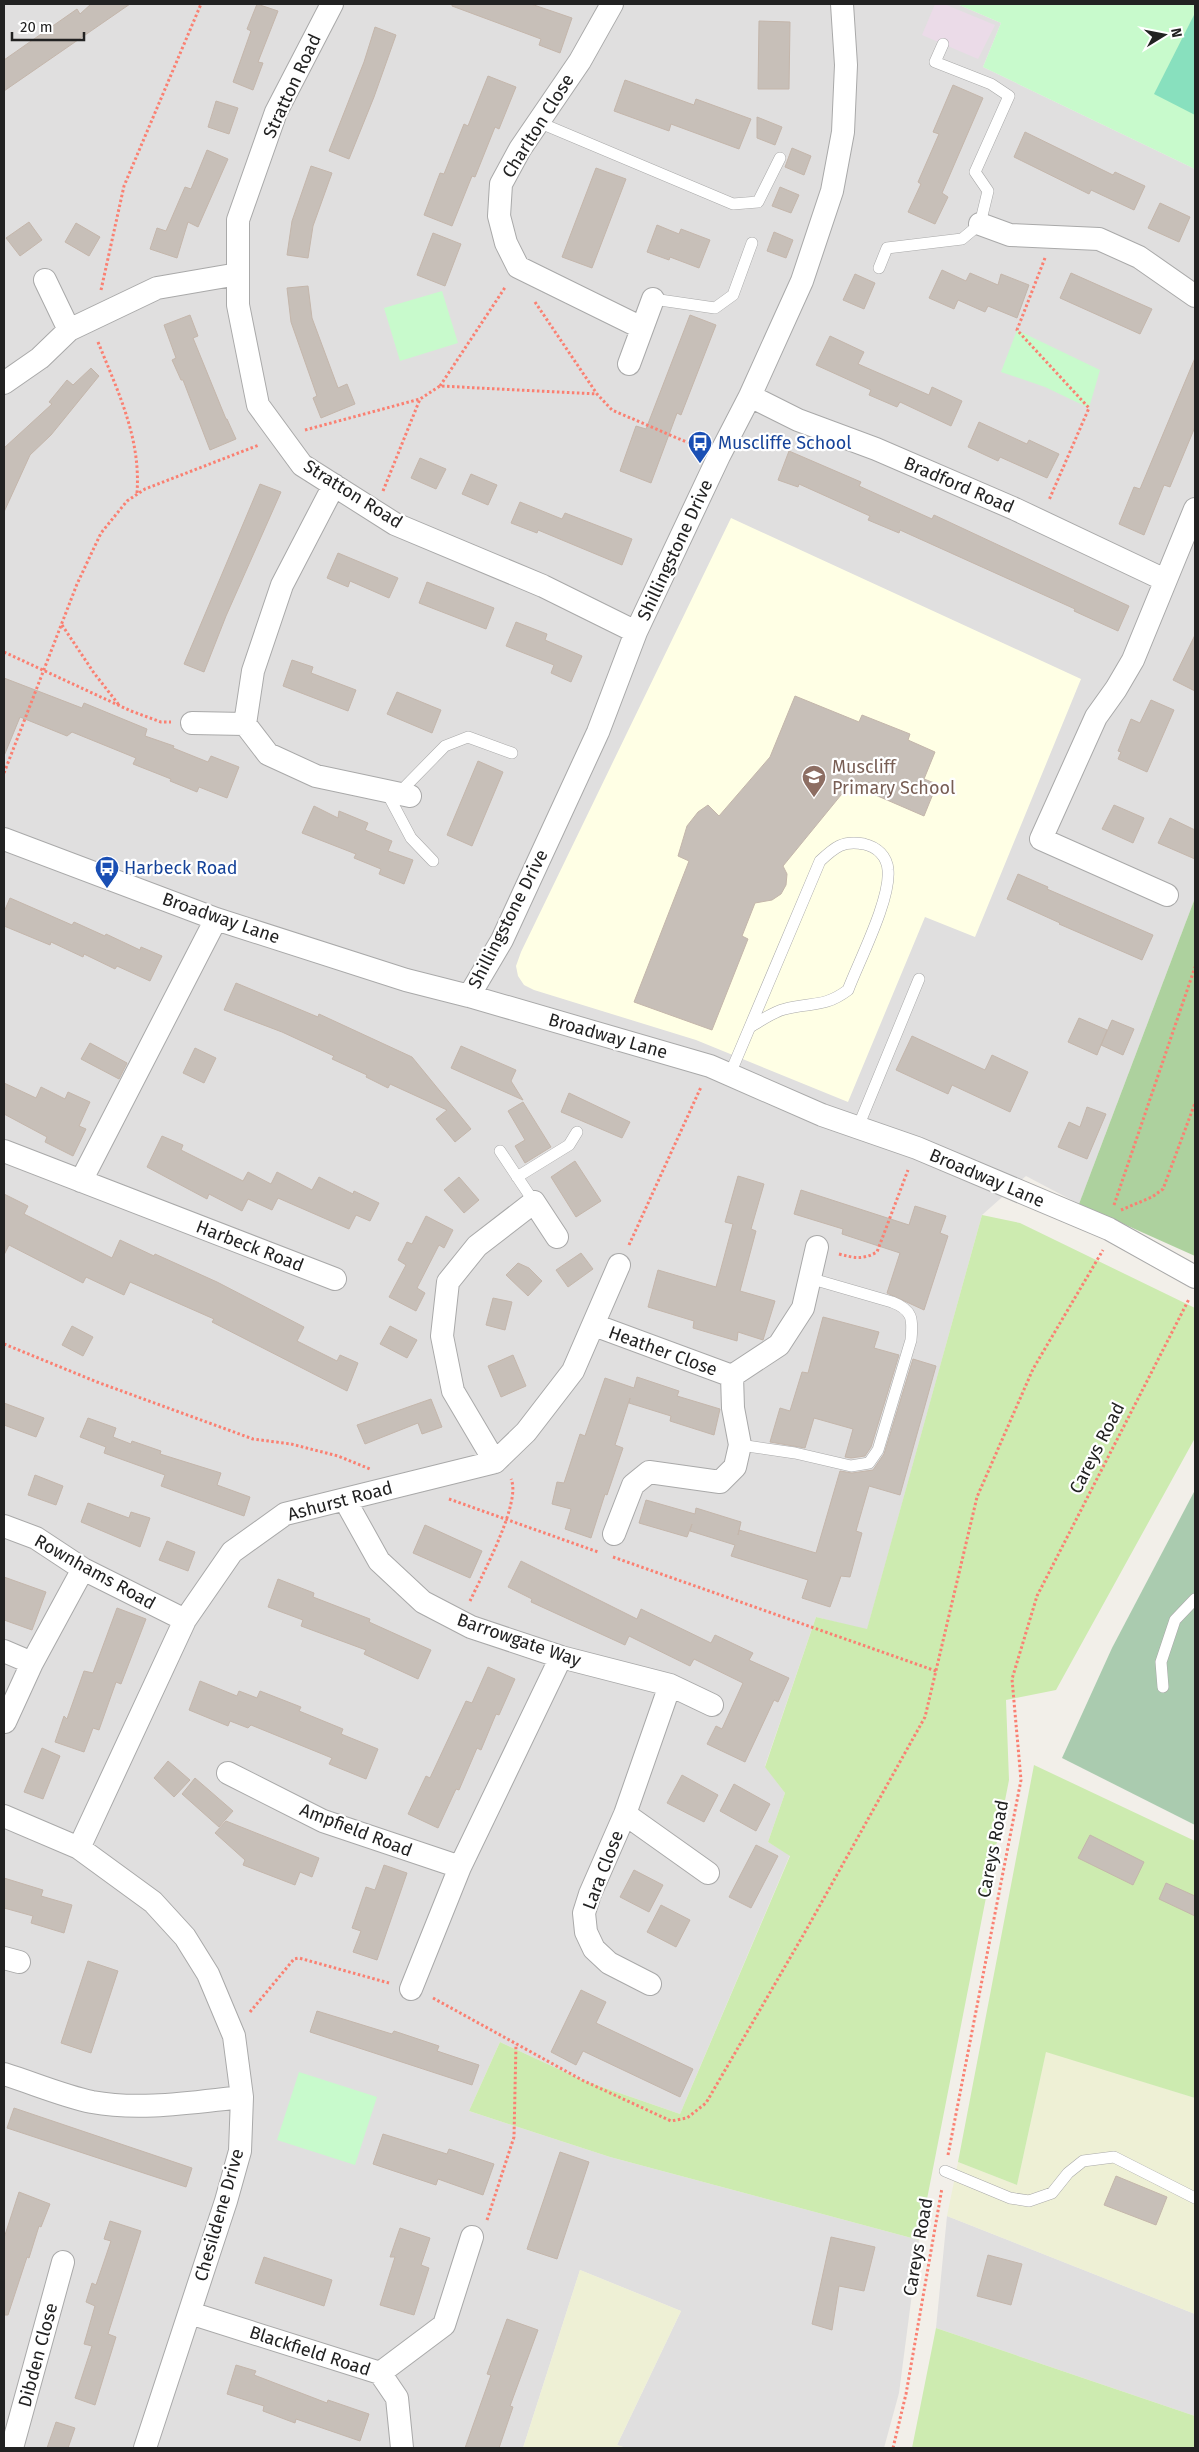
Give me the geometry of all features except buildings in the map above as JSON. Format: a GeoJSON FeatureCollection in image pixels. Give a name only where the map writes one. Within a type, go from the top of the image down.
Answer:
{"type":"FeatureCollection","features":[{"type":"Feature","properties":{"kind":"street","name":"Stratton Road"},"geometry":{"type":"LineString","coordinates":[[332,4],[276,112],[238,220],[238,305],[258,406],[302,465],[376,510],[395,524],[544,586],[636,632]]}},
{"type":"Feature","properties":{"kind":"street","name":"Charlton Close"},"geometry":{"type":"LineString","coordinates":[[518,267],[506,243],[499,216],[501,184],[520,149],[580,61],[612,4]]}},
{"type":"Feature","properties":{"kind":"street","name":"Shillingstone Drive"},"geometry":{"type":"LineString","coordinates":[[469,996],[502,940],[598,732],[636,632],[719,456],[750,396],[802,281],[832,191],[843,132],[846,66],[842,4]]}},
{"type":"Feature","properties":{"kind":"street"},"geometry":{"type":"LineString","coordinates":[[980,224],[1010,235],[1099,239],[1139,257],[1195,296]]}},
{"type":"Feature","properties":{"kind":"street"},"geometry":{"type":"LineString","coordinates":[[518,267],[642,328]]}},
{"type":"Feature","properties":{"kind":"street"},"geometry":{"type":"LineString","coordinates":[[4,383],[40,358],[69,330],[157,288],[238,274]]}},
{"type":"Feature","properties":{"kind":"street"},"geometry":{"type":"LineString","coordinates":[[45,280],[69,330]]}},
{"type":"Feature","properties":{"kind":"street"},"geometry":{"type":"LineString","coordinates":[[629,364],[653,299]]}},
{"type":"Feature","properties":{"kind":"street","name":"Bradford Road"},"geometry":{"type":"LineString","coordinates":[[750,396],[798,420],[876,449],[1040,521],[1165,580]]}},
{"type":"Feature","properties":{"kind":"street"},"geometry":{"type":"LineString","coordinates":[[334,485],[282,585],[253,671],[245,724],[268,754],[316,776],[398,794]]}},
{"type":"Feature","properties":{"kind":"street"},"geometry":{"type":"LineString","coordinates":[[1167,894],[1041,839],[1096,717],[1116,690],[1133,660],[1195,509]]}},
{"type":"Feature","properties":{"kind":"street"},"geometry":{"type":"LineString","coordinates":[[192,723],[245,724]]}},
{"type":"Feature","properties":{"kind":"street","name":"Broadway Lane"},"geometry":{"type":"LineString","coordinates":[[4,839],[216,919],[406,980],[469,996],[720,1070],[822,1114],[917,1148],[1110,1222],[1193,1286]]}},
{"type":"Feature","properties":{"kind":"street"},"geometry":{"type":"LineString","coordinates":[[81,1181],[216,919]]}},
{"type":"Feature","properties":{"kind":"street","name":"Harbeck Road"},"geometry":{"type":"LineString","coordinates":[[4,1151],[335,1279]]}},
{"type":"Feature","properties":{"kind":"street"},"geometry":{"type":"LineString","coordinates":[[498,1460],[453,1391],[442,1336],[448,1282],[477,1246],[534,1202],[557,1237]]}},
{"type":"Feature","properties":{"kind":"street","name":"Heather Close"},"geometry":{"type":"LineString","coordinates":[[732,1376],[779,1345],[803,1308],[817,1247]]}},
{"type":"Feature","properties":{"kind":"street","name":"Ashurst Road"},"geometry":{"type":"LineString","coordinates":[[79,1848],[185,1620],[232,1552],[285,1514],[498,1460],[526,1432],[573,1371],[619,1265]]}},
{"type":"Feature","properties":{"kind":"street","name":"Heather Close"},"geometry":{"type":"LineString","coordinates":[[594,1325],[732,1376]]}},
{"type":"Feature","properties":{"kind":"street","name":"Heather Close"},"geometry":{"type":"LineString","coordinates":[[614,1534],[633,1485],[649,1472],[720,1482],[735,1467],[740,1445],[734,1408],[732,1376]]}},
{"type":"Feature","properties":{"kind":"street","name":"Barrowgate Way"},"geometry":{"type":"LineString","coordinates":[[345,1500],[379,1562],[422,1602],[460,1622],[561,1656],[670,1685],[712,1705]]}},
{"type":"Feature","properties":{"kind":"street","name":"Rownhams Road"},"geometry":{"type":"LineString","coordinates":[[4,1526],[36,1538],[83,1568],[185,1620]]}},
{"type":"Feature","properties":{"kind":"street"},"geometry":{"type":"LineString","coordinates":[[5,1722],[32,1663],[83,1568]]}},
{"type":"Feature","properties":{"kind":"street"},"geometry":{"type":"LineString","coordinates":[[4,1651],[32,1663]]}},
{"type":"Feature","properties":{"kind":"street"},"geometry":{"type":"LineString","coordinates":[[411,1988],[460,1868],[561,1656]]}},
{"type":"Feature","properties":{"kind":"street","name":"Lara Close"},"geometry":{"type":"LineString","coordinates":[[650,1984],[609,1964],[594,1949],[586,1932],[584,1913],[590,1894],[625,1814],[670,1685]]}},
{"type":"Feature","properties":{"kind":"street","name":"Ampfield Road"},"geometry":{"type":"LineString","coordinates":[[228,1773],[323,1821],[460,1868]]}},
{"type":"Feature","properties":{"kind":"street","name":"Lara Close"},"geometry":{"type":"LineString","coordinates":[[625,1814],[708,1873]]}},
{"type":"Feature","properties":{"kind":"street","name":"Chesildene Drive"},"geometry":{"type":"LineString","coordinates":[[4,1816],[79,1848],[152,1902],[185,1937],[208,1974],[234,2036],[242,2097],[240,2151],[190,2313],[145,2448]]}},
{"type":"Feature","properties":{"kind":"street"},"geometry":{"type":"LineString","coordinates":[[4,2074],[92,2102],[128,2105],[166,2105],[242,2097]]}},
{"type":"Feature","properties":{"kind":"street","name":"Blackfield Road"},"geometry":{"type":"LineString","coordinates":[[190,2313],[380,2373],[444,2325],[479,2230]]}},
{"type":"Feature","properties":{"kind":"street","name":"Dibden Close"},"geometry":{"type":"LineString","coordinates":[[12,2448],[63,2262]]}},
{"type":"Feature","properties":{"kind":"street"},"geometry":{"type":"LineString","coordinates":[[380,2373],[397,2398],[402,2448]]}},
{"type":"Feature","properties":{"kind":"lane"},"geometry":{"type":"LineString","coordinates":[[879,268],[887,248],[962,239],[980,224],[988,191],[976,172],[1009,96],[991,84],[935,62],[943,44]]}},
{"type":"Feature","properties":{"kind":"lane"},"geometry":{"type":"LineString","coordinates":[[538,122],[733,204],[758,202],[780,158]]}},
{"type":"Feature","properties":{"kind":"lane"},"geometry":{"type":"LineString","coordinates":[[653,299],[715,308],[733,295],[752,243]]}},
{"type":"Feature","properties":{"kind":"lane"},"geometry":{"type":"LineString","coordinates":[[432,861],[411,838],[398,794],[445,746],[468,737],[512,753]]}},
{"type":"Feature","properties":{"kind":"lane"},"geometry":{"type":"LineString","coordinates":[[720,1070],[750,1027],[820,861],[836,846],[855,842],[872,846],[884,856],[888,870],[886,893],[848,990],[836,999],[820,1004],[784,1009],[750,1027]]}},
{"type":"Feature","properties":{"kind":"lane"},"geometry":{"type":"LineString","coordinates":[[858,1127],[919,979]]}},
{"type":"Feature","properties":{"kind":"lane"},"geometry":{"type":"LineString","coordinates":[[517,1177],[569,1145],[577,1132]]}},
{"type":"Feature","properties":{"kind":"lane"},"geometry":{"type":"LineString","coordinates":[[500,1151],[534,1202]]}},
{"type":"Feature","properties":{"kind":"lane"},"geometry":{"type":"LineString","coordinates":[[740,1445],[795,1453],[851,1466],[869,1463],[878,1450],[911,1340],[913,1323],[909,1312],[903,1306],[892,1302],[810,1278]]}},
{"type":"Feature","properties":{"kind":"lane"},"geometry":{"type":"LineString","coordinates":[[1163,1687],[1161,1662],[1175,1620],[1195,1599]]}},
{"type":"Feature","properties":{"kind":"lane"},"geometry":{"type":"LineString","coordinates":[[945,2171],[1010,2198],[1029,2201],[1052,2193],[1068,2173],[1083,2161],[1114,2157],[1195,2198]]}},
{"type":"Feature","properties":{"kind":"path"},"geometry":{"type":"LineString","coordinates":[[137,494],[139,469],[136,447],[128,420],[89,320],[103,285],[124,186],[201,4]]}},
{"type":"Feature","properties":{"kind":"path"},"geometry":{"type":"LineString","coordinates":[[1040,521],[1089,408],[1017,330],[1054,237]]}},
{"type":"Feature","properties":{"kind":"path"},"geometry":{"type":"LineString","coordinates":[[4,773],[61,624],[101,533],[127,501],[145,488],[281,436],[420,399],[440,386],[518,267]]}},
{"type":"Feature","properties":{"kind":"path"},"geometry":{"type":"LineString","coordinates":[[531,296],[598,394],[612,410],[719,456]]}},
{"type":"Feature","properties":{"kind":"path"},"geometry":{"type":"LineString","coordinates":[[440,386],[598,394]]}},
{"type":"Feature","properties":{"kind":"path"},"geometry":{"type":"LineString","coordinates":[[376,510],[420,399]]}},
{"type":"Feature","properties":{"kind":"path"},"geometry":{"type":"LineString","coordinates":[[61,624],[94,673],[121,706]]}},
{"type":"Feature","properties":{"kind":"path"},"geometry":{"type":"LineString","coordinates":[[4,652],[121,706],[161,722],[192,723]]}},
{"type":"Feature","properties":{"kind":"path"},"geometry":{"type":"LineString","coordinates":[[250,2012],[294,1959],[300,1958],[411,1988],[435,1999],[582,2080],[671,2121],[687,2118],[706,2103],[805,1932],[925,1717],[977,1497],[1033,1368],[1102,1254],[1110,1222],[1195,967]]}},
{"type":"Feature","properties":{"kind":"path"},"geometry":{"type":"LineString","coordinates":[[619,1265],[720,1070]]}},
{"type":"Feature","properties":{"kind":"path"},"geometry":{"type":"LineString","coordinates":[[1110,1222],[1163,1189],[1195,1103]]}},
{"type":"Feature","properties":{"kind":"path"},"geometry":{"type":"LineString","coordinates":[[817,1247],[855,1259],[870,1256],[877,1252],[917,1148]]}},
{"type":"Feature","properties":{"kind":"path","name":"Careys Road"},"geometry":{"type":"LineString","coordinates":[[893,2448],[906,2394],[945,2171],[1021,1780],[1012,1679],[1037,1596],[1193,1286]]}},
{"type":"Feature","properties":{"kind":"path"},"geometry":{"type":"LineString","coordinates":[[4,1344],[98,1382],[253,1439],[291,1444],[338,1456],[372,1470]]}},
{"type":"Feature","properties":{"kind":"path"},"geometry":{"type":"LineString","coordinates":[[460,1622],[507,1520],[514,1485],[498,1460]]}},
{"type":"Feature","properties":{"kind":"path"},"geometry":{"type":"LineString","coordinates":[[443,1496],[600,1553]]}},
{"type":"Feature","properties":{"kind":"path"},"geometry":{"type":"LineString","coordinates":[[610,1556],[936,1671]]}},
{"type":"Feature","properties":{"kind":"path"},"geometry":{"type":"LineString","coordinates":[[479,2230],[514,2137],[516,2044]]}},
{"type":"Feature","properties":{"kind":"shaded area"},"geometry":{"type":"Polygon","coordinates":[[[4,4],[957,4],[1001,23],[983,67],[1195,169],[1195,898],[1079,1204],[1026,1176],[982,1215],[867,1630],[816,1617],[765,1766],[785,1793],[768,1842],[790,1855],[680,2114],[582,2080],[500,2042],[469,2111],[610,2157],[919,2240],[899,2393],[884,2448],[626,2448],[617,2445],[681,2311],[580,2270],[523,2448],[4,2448],[4,4]]]}},
{"type":"Feature","properties":{"kind":"shaded area"},"geometry":{"type":"Polygon","coordinates":[[[935,4],[944,4],[995,25],[978,59],[922,35],[935,4]]]}},
{"type":"Feature","properties":{"kind":"shaded area","name":"Muscliff Primary School"},"geometry":{"type":"Polygon","coordinates":[[[731,518],[1081,679],[975,937],[925,917],[848,1102],[696,1040],[534,990],[524,985],[518,976],[516,966],[521,952],[731,518]]]}},
{"type":"Feature","properties":{"kind":"shaded area"},"geometry":{"type":"Polygon","coordinates":[[[1195,1490],[1195,1825],[1062,1758],[1112,1648],[1195,1490]]]}},
{"type":"Feature","properties":{"kind":"shaded area"},"geometry":{"type":"Polygon","coordinates":[[[1046,2051],[1195,2098],[1195,2314],[947,2216],[958,2162],[1017,2185],[1046,2051]]]}},
{"type":"Feature","properties":{"kind":"shaded area"},"geometry":{"type":"Polygon","coordinates":[[[947,2216],[1195,2314],[1195,2416],[936,2328],[947,2216]]]}},
{"type":"Feature","properties":{"kind":"shaded area"},"geometry":{"type":"Polygon","coordinates":[[[580,2270],[681,2311],[617,2445],[626,2448],[523,2448],[580,2270]]]}},
{"type":"Feature","properties":{"kind":"green space"},"geometry":{"type":"Polygon","coordinates":[[[957,4],[1195,4],[1195,169],[983,67],[1001,23],[957,4]]]}},
{"type":"Feature","properties":{"kind":"green space"},"geometry":{"type":"Polygon","coordinates":[[[1195,13],[1195,115],[1154,94],[1195,13]]]}},
{"type":"Feature","properties":{"kind":"green space"},"geometry":{"type":"Polygon","coordinates":[[[442,291],[458,343],[400,361],[384,308],[442,291]]]}},
{"type":"Feature","properties":{"kind":"green space"},"geometry":{"type":"Polygon","coordinates":[[[1017,330],[1100,370],[1089,408],[1045,387],[1001,372],[1017,330]]]}},
{"type":"Feature","properties":{"kind":"green space"},"geometry":{"type":"Polygon","coordinates":[[[1195,898],[1195,1256],[1079,1204],[1195,898]]]}},
{"type":"Feature","properties":{"kind":"green space"},"geometry":{"type":"Polygon","coordinates":[[[982,1215],[1020,1223],[1195,1308],[1195,1438],[1056,1690],[1006,1700],[1009,1780],[919,2240],[610,2157],[469,2111],[500,2042],[582,2080],[680,2114],[790,1856],[768,1842],[785,1793],[765,1767],[816,1617],[867,1629],[982,1215]]]}},
{"type":"Feature","properties":{"kind":"green space"},"geometry":{"type":"Polygon","coordinates":[[[1034,1765],[1195,1841],[1195,2098],[1046,2052],[1017,2185],[958,2162],[1034,1765]]]}},
{"type":"Feature","properties":{"kind":"green space"},"geometry":{"type":"Polygon","coordinates":[[[299,2072],[377,2097],[355,2165],[277,2140],[299,2072]]]}},
{"type":"Feature","properties":{"kind":"green space"},"geometry":{"type":"Polygon","coordinates":[[[936,2328],[1195,2416],[1195,2448],[912,2448],[936,2328]]]}},
{"type":"Feature","properties":{"kind":"place","name":"Muscliffe School"},"geometry":{"type":"Point","coordinates":[700,464]}},
{"type":"Feature","properties":{"kind":"place","name":"Muscliff Primary School"},"geometry":{"type":"Point","coordinates":[814,798]}},
{"type":"Feature","properties":{"kind":"place","name":"Harbeck Road"},"geometry":{"type":"Point","coordinates":[107,889]}}]}
